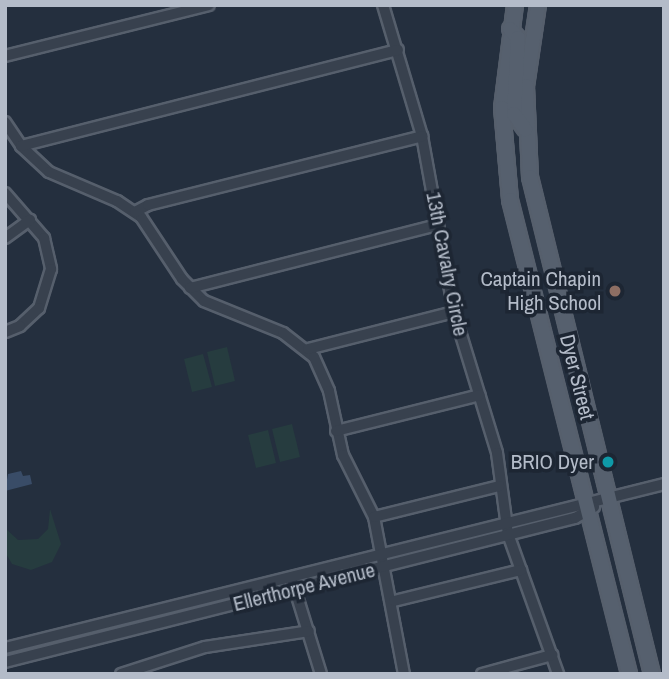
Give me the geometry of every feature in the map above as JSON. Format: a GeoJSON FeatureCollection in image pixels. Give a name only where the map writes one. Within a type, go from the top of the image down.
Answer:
{"type":"FeatureCollection","features":[{"type":"Feature","properties":{"kind":"main road","name":"Dyer Street"},"geometry":{"type":"LineString","coordinates":[[515,5],[509,29],[502,108],[507,180],[596,504],[652,674]]}},
{"type":"Feature","properties":{"kind":"main road","name":"Dyer Street"},"geometry":{"type":"LineString","coordinates":[[538,5],[528,67],[525,129],[536,211],[629,674]]}},
{"type":"Feature","properties":{"kind":"main road"},"geometry":{"type":"LineString","coordinates":[[509,29],[518,38],[514,114],[525,129]]}},
{"type":"Feature","properties":{"kind":"street"},"geometry":{"type":"LineString","coordinates":[[5,56],[209,5]]}},
{"type":"Feature","properties":{"kind":"street","name":"13th Cavalry Circle"},"geometry":{"type":"LineString","coordinates":[[383,5],[422,136],[454,312],[497,453],[499,486],[507,529],[558,674]]}},
{"type":"Feature","properties":{"kind":"street"},"geometry":{"type":"LineString","coordinates":[[21,146],[398,50]]}},
{"type":"Feature","properties":{"kind":"street"},"geometry":{"type":"LineString","coordinates":[[5,122],[21,146],[49,172],[135,212],[190,288],[223,313],[283,333],[308,349],[329,391],[336,430],[374,517],[394,601],[404,674]]}},
{"type":"Feature","properties":{"kind":"street"},"geometry":{"type":"LineString","coordinates":[[135,212],[148,205],[422,136]]}},
{"type":"Feature","properties":{"kind":"street"},"geometry":{"type":"LineString","coordinates":[[5,192],[30,220],[48,249],[50,282],[31,317],[5,332]]}},
{"type":"Feature","properties":{"kind":"street"},"geometry":{"type":"LineString","coordinates":[[5,239],[30,220]]}},
{"type":"Feature","properties":{"kind":"street"},"geometry":{"type":"LineString","coordinates":[[190,288],[438,225]]}},
{"type":"Feature","properties":{"kind":"street"},"geometry":{"type":"LineString","coordinates":[[308,349],[454,312]]}},
{"type":"Feature","properties":{"kind":"street"},"geometry":{"type":"LineString","coordinates":[[336,430],[480,395]]}},
{"type":"Feature","properties":{"kind":"street","name":"Ellerthorpe Avenue"},"geometry":{"type":"LineString","coordinates":[[5,662],[387,566],[664,484]]}},
{"type":"Feature","properties":{"kind":"street"},"geometry":{"type":"LineString","coordinates":[[374,517],[499,486]]}},
{"type":"Feature","properties":{"kind":"street","name":"Ellerthorpe Avenue"},"geometry":{"type":"LineString","coordinates":[[5,648],[383,553],[507,529]]}},
{"type":"Feature","properties":{"kind":"street"},"geometry":{"type":"LineString","coordinates":[[394,601],[521,570]]}},
{"type":"Feature","properties":{"kind":"street"},"geometry":{"type":"LineString","coordinates":[[291,576],[321,674]]}},
{"type":"Feature","properties":{"kind":"street"},"geometry":{"type":"LineString","coordinates":[[121,674],[205,647],[309,631]]}},
{"type":"Feature","properties":{"kind":"street"},"geometry":{"type":"LineString","coordinates":[[482,674],[552,655]]}},
{"type":"Feature","properties":{"kind":"green space"},"geometry":{"type":"Polygon","coordinates":[[[227,347],[235,381],[215,386],[207,352],[227,347]]]}},
{"type":"Feature","properties":{"kind":"green space"},"geometry":{"type":"Polygon","coordinates":[[[203,354],[212,387],[192,392],[184,359],[203,354]]]}},
{"type":"Feature","properties":{"kind":"green space"},"geometry":{"type":"Polygon","coordinates":[[[292,424],[300,457],[280,462],[272,429],[292,424]]]}},
{"type":"Feature","properties":{"kind":"green space"},"geometry":{"type":"Polygon","coordinates":[[[268,430],[276,463],[256,468],[248,435],[268,430]]]}},
{"type":"Feature","properties":{"kind":"green space"},"geometry":{"type":"Polygon","coordinates":[[[50,509],[61,544],[52,562],[31,570],[12,564],[5,552],[5,528],[18,540],[38,539],[48,529],[50,509]]]}},
{"type":"Feature","properties":{"kind":"water"},"geometry":{"type":"Polygon","coordinates":[[[21,471],[23,476],[30,475],[32,484],[5,491],[8,474],[21,471]]]}},
{"type":"Feature","properties":{"kind":"place","name":"Captain Chapin High School"},"geometry":{"type":"Point","coordinates":[615,291]}},
{"type":"Feature","properties":{"kind":"place","name":"BRIO Dyer"},"geometry":{"type":"Point","coordinates":[608,462]}}]}
